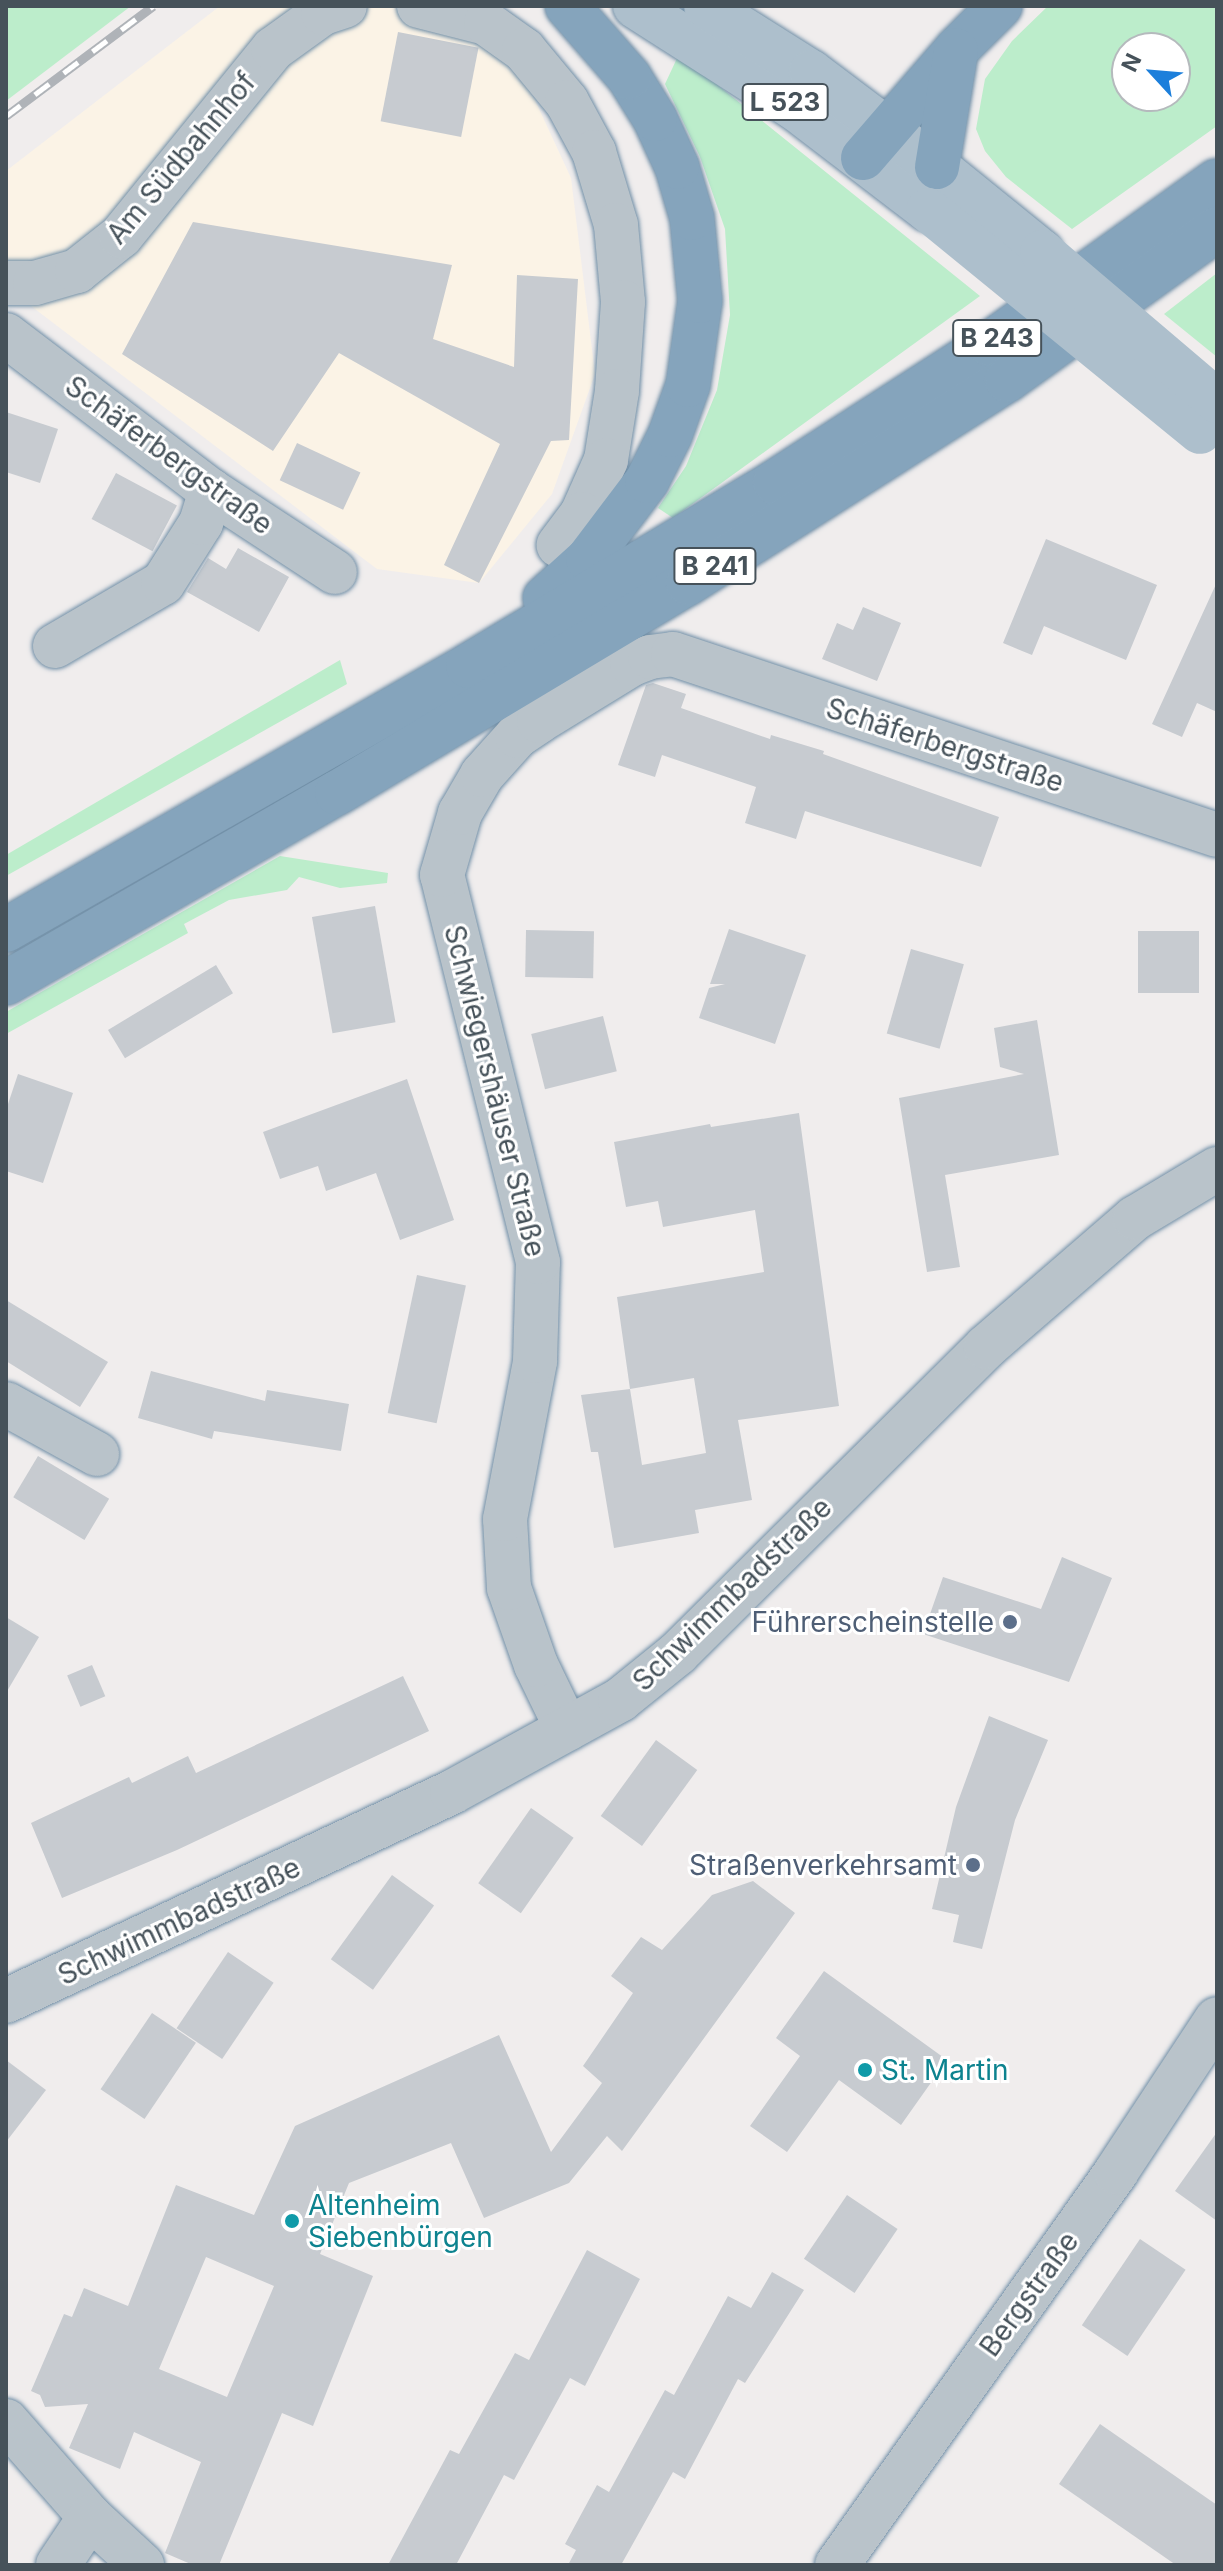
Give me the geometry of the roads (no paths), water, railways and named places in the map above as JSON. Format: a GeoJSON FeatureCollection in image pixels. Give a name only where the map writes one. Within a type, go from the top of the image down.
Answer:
{"type":"FeatureCollection","features":[{"type":"Feature","properties":{"kind":"highway"},"geometry":{"type":"LineString","coordinates":[[6,930],[468,666],[588,559],[632,503],[670,435],[695,350],[700,301],[692,218],[677,167],[655,119],[629,77],[567,6]]}},
{"type":"Feature","properties":{"kind":"highway"},"geometry":{"type":"LineString","coordinates":[[875,144],[957,49],[1000,6]]}},
{"type":"Feature","properties":{"kind":"highway"},"geometry":{"type":"LineString","coordinates":[[942,187],[957,49]]}},
{"type":"Feature","properties":{"kind":"highway","name":"B 243"},"geometry":{"type":"LineString","coordinates":[[468,666],[775,482],[989,344],[1215,182]]}},
{"type":"Feature","properties":{"kind":"highway","name":"B 241"},"geometry":{"type":"LineString","coordinates":[[6,983],[337,793],[688,583],[1007,380],[1217,229]]}},
{"type":"Feature","properties":{"kind":"main road","name":"L 523"},"geometry":{"type":"LineString","coordinates":[[635,6],[796,109],[875,144],[942,187]]}},
{"type":"Feature","properties":{"kind":"main road"},"geometry":{"type":"LineString","coordinates":[[706,6],[811,72],[875,144]]}},
{"type":"Feature","properties":{"kind":"main road"},"geometry":{"type":"LineString","coordinates":[[942,187],[1211,427]]}},
{"type":"Feature","properties":{"kind":"street","name":"Am Südbahnhof"},"geometry":{"type":"LineString","coordinates":[[6,283],[35,283],[77,271],[121,236],[273,49],[323,13],[345,6]]}},
{"type":"Feature","properties":{"kind":"street"},"geometry":{"type":"LineString","coordinates":[[419,6],[486,23],[524,50],[567,102],[594,152],[616,225],[623,302],[617,391],[606,460],[582,514],[559,545]]}},
{"type":"Feature","properties":{"kind":"street","name":"Schäferbergstraße"},"geometry":{"type":"LineString","coordinates":[[6,335],[211,491],[335,572]]}},
{"type":"Feature","properties":{"kind":"street"},"geometry":{"type":"LineString","coordinates":[[55,646],[163,583],[201,523],[211,491]]}},
{"type":"Feature","properties":{"kind":"street","name":"Schäferbergstraße"},"geometry":{"type":"LineString","coordinates":[[673,654],[1217,835]]}},
{"type":"Feature","properties":{"kind":"street","name":"Schwiegershäuser Straße"},"geometry":{"type":"LineString","coordinates":[[567,1729],[536,1665],[509,1588],[505,1519],[535,1361],[538,1262],[442,875],[460,813],[470,794],[517,736],[632,664],[650,657],[673,654]]}},
{"type":"Feature","properties":{"kind":"street","name":"Schwimmbadstraße"},"geometry":{"type":"LineString","coordinates":[[6,2001],[452,1792],[620,1700],[678,1653],[986,1347],[1123,1228],[1217,1169]]}},
{"type":"Feature","properties":{"kind":"street"},"geometry":{"type":"LineString","coordinates":[[6,1404],[97,1454]]}},
{"type":"Feature","properties":{"kind":"street","name":"Bergstraße"},"geometry":{"type":"LineString","coordinates":[[837,2565],[1116,2172],[1217,2019]]}},
{"type":"Feature","properties":{"kind":"street"},"geometry":{"type":"LineString","coordinates":[[6,2421],[90,2517],[142,2565]]}},
{"type":"Feature","properties":{"kind":"street"},"geometry":{"type":"LineString","coordinates":[[58,2565],[90,2517]]}},
{"type":"Feature","properties":{"kind":"railway"},"geometry":{"type":"LineString","coordinates":[[6,116],[153,6]]}},
{"type":"Feature","properties":{"kind":"place","name":"Führerscheinstelle"},"geometry":{"type":"Point","coordinates":[1010,1622]}},
{"type":"Feature","properties":{"kind":"place","name":"Straßenverkehrsamt"},"geometry":{"type":"Point","coordinates":[973,1865]}},
{"type":"Feature","properties":{"kind":"place","name":"St. Martin"},"geometry":{"type":"Point","coordinates":[865,2070]}},
{"type":"Feature","properties":{"kind":"place","name":"Altenheim Siebenbürgen"},"geometry":{"type":"Point","coordinates":[292,2221]}}]}
